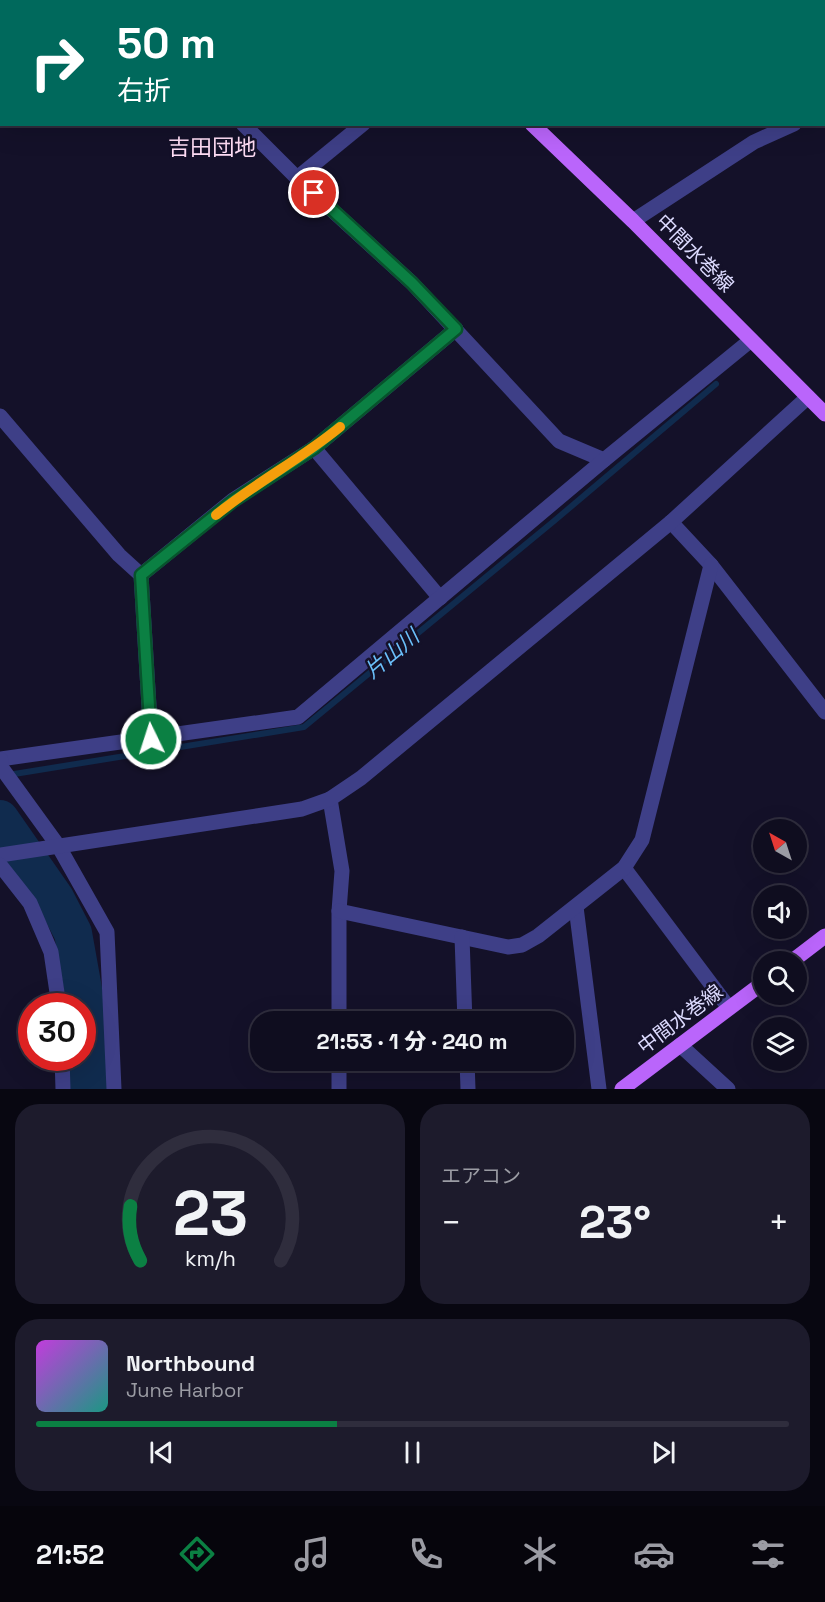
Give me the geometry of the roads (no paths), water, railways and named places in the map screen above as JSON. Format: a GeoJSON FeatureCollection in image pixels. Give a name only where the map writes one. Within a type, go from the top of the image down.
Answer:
{"type":"FeatureCollection","features":[{"type":"Feature","properties":{"kind":"main road","name":"中間水巻線"},"geometry":{"type":"LineString","coordinates":[[534,126],[633,221],[825,414]]}},
{"type":"Feature","properties":{"kind":"main road"},"geometry":{"type":"LineString","coordinates":[[805,951],[825,936]]}},
{"type":"Feature","properties":{"kind":"main road","name":"中間水巻線"},"geometry":{"type":"LineString","coordinates":[[622,1089],[753,990]]}},
{"type":"Feature","properties":{"kind":"street"},"geometry":{"type":"LineString","coordinates":[[245,126],[297,178],[412,283],[559,441],[604,460]]}},
{"type":"Feature","properties":{"kind":"street"},"geometry":{"type":"LineString","coordinates":[[297,178],[361,126]]}},
{"type":"Feature","properties":{"kind":"street"},"geometry":{"type":"LineString","coordinates":[[633,221],[754,142],[790,126]]}},
{"type":"Feature","properties":{"kind":"street"},"geometry":{"type":"LineString","coordinates":[[141,575],[233,501],[314,448],[456,329]]}},
{"type":"Feature","properties":{"kind":"street"},"geometry":{"type":"LineString","coordinates":[[114,1089],[107,932],[59,847],[1,766],[0,760],[298,717],[751,340]]}},
{"type":"Feature","properties":{"kind":"street"},"geometry":{"type":"LineString","coordinates":[[0,855],[302,809],[330,799],[361,778],[671,522],[808,397]]}},
{"type":"Feature","properties":{"kind":"street"},"geometry":{"type":"LineString","coordinates":[[0,416],[119,555],[141,575],[151,739]]}},
{"type":"Feature","properties":{"kind":"street"},"geometry":{"type":"LineString","coordinates":[[314,448],[440,598]]}},
{"type":"Feature","properties":{"kind":"street"},"geometry":{"type":"LineString","coordinates":[[671,522],[711,565],[825,712]]}},
{"type":"Feature","properties":{"kind":"street"},"geometry":{"type":"LineString","coordinates":[[339,910],[508,947],[522,945],[538,936],[624,868],[642,840],[711,565]]}},
{"type":"Feature","properties":{"kind":"street"},"geometry":{"type":"LineString","coordinates":[[330,799],[342,871],[339,910],[339,1011]]}},
{"type":"Feature","properties":{"kind":"street"},"geometry":{"type":"LineString","coordinates":[[0,865],[30,903],[51,952],[57,993]]}},
{"type":"Feature","properties":{"kind":"street"},"geometry":{"type":"LineString","coordinates":[[624,868],[729,1008]]}},
{"type":"Feature","properties":{"kind":"street"},"geometry":{"type":"LineString","coordinates":[[576,907],[599,1089]]}},
{"type":"Feature","properties":{"kind":"street"},"geometry":{"type":"LineString","coordinates":[[462,937],[465,1011]]}},
{"type":"Feature","properties":{"kind":"street"},"geometry":{"type":"LineString","coordinates":[[680,1045],[728,1089]]}},
{"type":"Feature","properties":{"kind":"street"},"geometry":{"type":"LineString","coordinates":[[62,1071],[63,1089]]}},
{"type":"Feature","properties":{"kind":"street"},"geometry":{"type":"LineString","coordinates":[[339,1071],[339,1089]]}},
{"type":"Feature","properties":{"kind":"street"},"geometry":{"type":"LineString","coordinates":[[467,1071],[468,1089]]}},
{"type":"Feature","properties":{"kind":"waterway","name":"片山川"},"geometry":{"type":"LineString","coordinates":[[8,775],[304,727],[716,384]]}},
{"type":"Feature","properties":{"kind":"waterway"},"geometry":{"type":"LineString","coordinates":[[0,819],[55,898],[73,933],[88,1017],[88,1089]]}},
{"type":"Feature","properties":{"kind":"district","name":"吉田団地"},"geometry":{"type":"Point","coordinates":[212,147]}}]}
